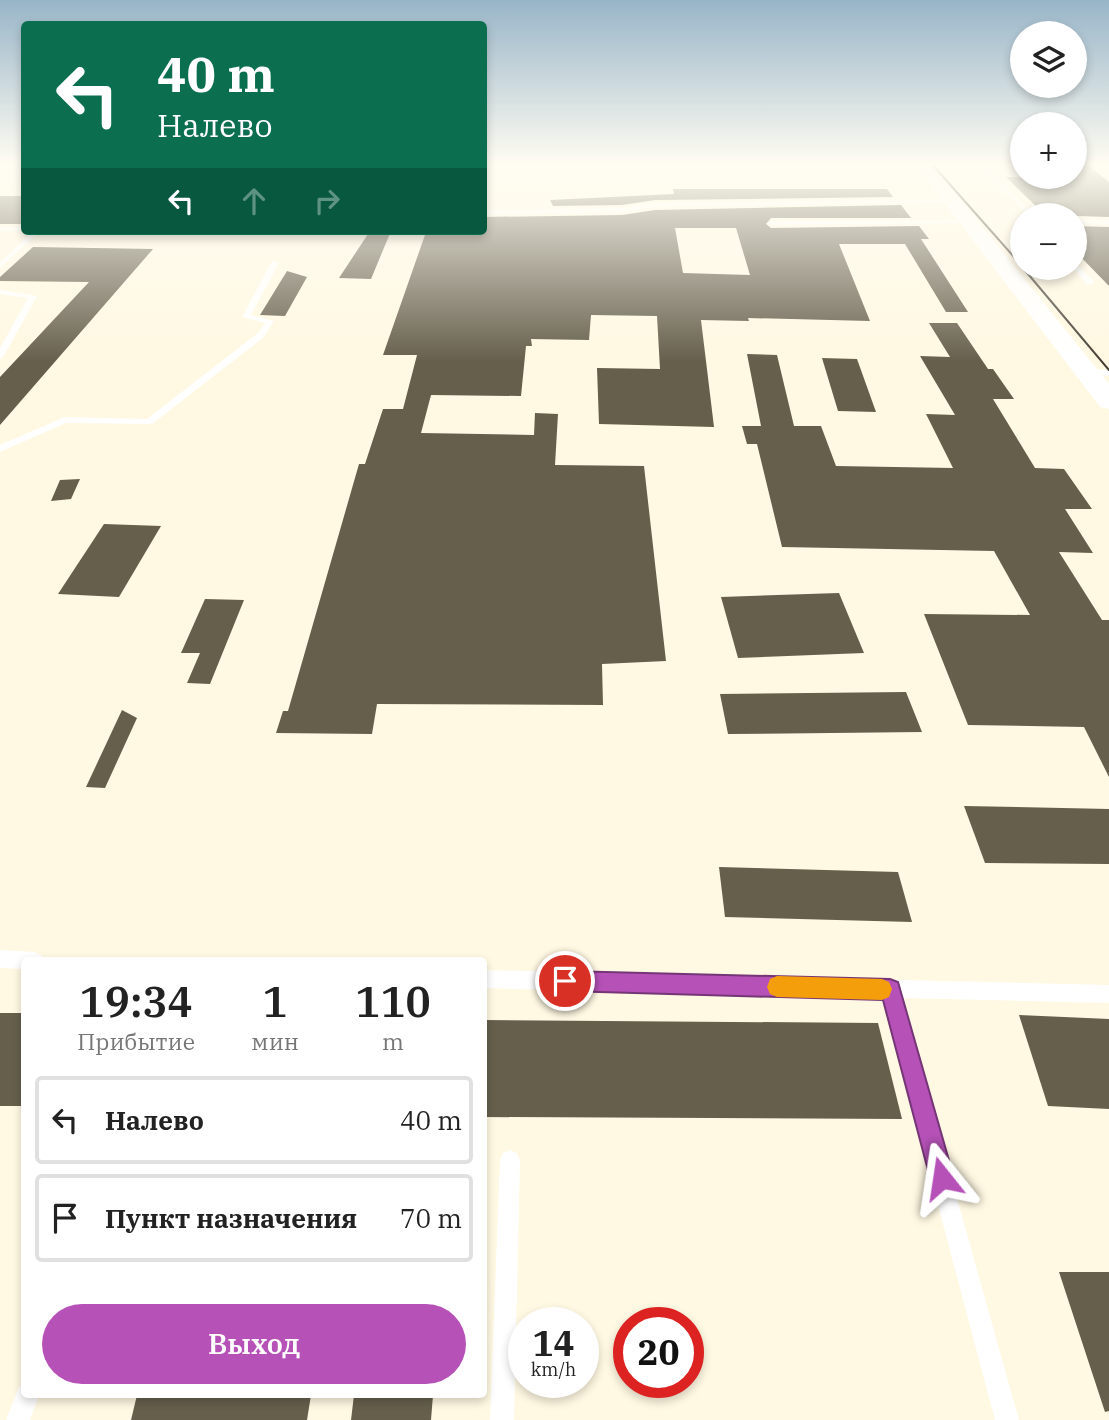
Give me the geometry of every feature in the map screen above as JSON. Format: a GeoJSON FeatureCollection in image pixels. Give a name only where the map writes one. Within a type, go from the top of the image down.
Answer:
{"type":"FeatureCollection","features":[{"type":"Feature","properties":{"kind":"main road"},"geometry":{"type":"LineString","coordinates":[[974,229],[1109,401]]}},
{"type":"Feature","properties":{"kind":"lane"},"geometry":{"type":"LineString","coordinates":[[0,266],[33,235]]}},
{"type":"Feature","properties":{"kind":"lane"},"geometry":{"type":"LineString","coordinates":[[0,449],[65,420],[149,422],[261,335],[270,321],[246,317],[275,263]]}},
{"type":"Feature","properties":{"kind":"lane"},"geometry":{"type":"LineString","coordinates":[[1087,279],[1090,282]]}},
{"type":"Feature","properties":{"kind":"lane"},"geometry":{"type":"LineString","coordinates":[[0,292],[33,296],[0,356]]}},
{"type":"Feature","properties":{"kind":"lane"},"geometry":{"type":"LineString","coordinates":[[1087,373],[1109,373]]}},
{"type":"Feature","properties":{"kind":"lane"},"geometry":{"type":"LineString","coordinates":[[0,959],[21,960]]}},
{"type":"Feature","properties":{"kind":"lane"},"geometry":{"type":"LineString","coordinates":[[487,979],[1109,994]]}},
{"type":"Feature","properties":{"kind":"lane"},"geometry":{"type":"LineString","coordinates":[[890,990],[1007,1420]]}},
{"type":"Feature","properties":{"kind":"lane"},"geometry":{"type":"LineString","coordinates":[[502,1420],[510,1160]]}},
{"type":"Feature","properties":{"kind":"lane"},"geometry":{"type":"LineString","coordinates":[[18,1420],[26,1398]]}},
{"type":"Feature","properties":{"kind":"building"},"geometry":{"type":"Polygon","coordinates":[[[487,229],[675,229],[683,273],[750,275],[736,229],[922,229],[929,239],[921,239],[968,312],[946,312],[905,244],[839,244],[870,321],[748,318],[749,321],[701,320],[714,427],[599,424],[597,368],[660,369],[657,316],[591,315],[589,340],[531,339],[532,346],[526,346],[521,396],[431,395],[421,433],[534,435],[535,413],[558,414],[555,465],[644,466],[666,661],[602,664],[603,705],[377,704],[372,734],[276,733],[283,711],[288,711],[359,464],[365,464],[383,409],[403,409],[417,355],[383,355],[425,235],[487,235],[487,229]]]}},
{"type":"Feature","properties":{"kind":"building"},"geometry":{"type":"Polygon","coordinates":[[[1087,229],[1109,229],[1109,286],[1087,263],[1087,229]]]}},
{"type":"Feature","properties":{"kind":"building"},"geometry":{"type":"Polygon","coordinates":[[[367,235],[389,235],[371,279],[339,278],[367,235]]]}},
{"type":"Feature","properties":{"kind":"building"},"geometry":{"type":"Polygon","coordinates":[[[33,247],[153,249],[0,425],[0,377],[89,282],[0,281],[0,277],[33,247]]]}},
{"type":"Feature","properties":{"kind":"building"},"geometry":{"type":"Polygon","coordinates":[[[287,271],[307,277],[285,316],[260,315],[287,271]]]}},
{"type":"Feature","properties":{"kind":"building"},"geometry":{"type":"Polygon","coordinates":[[[929,323],[957,323],[988,369],[993,369],[1014,399],[993,399],[1035,468],[1064,469],[1092,509],[1065,509],[1093,553],[1059,552],[1102,620],[1109,620],[1109,777],[1084,727],[968,725],[924,614],[1030,615],[994,551],[782,547],[757,444],[747,444],[742,426],[761,426],[747,354],[777,355],[794,426],[821,426],[836,466],[953,468],[926,414],[955,415],[920,356],[950,357],[929,323]]]}},
{"type":"Feature","properties":{"kind":"building"},"geometry":{"type":"Polygon","coordinates":[[[822,358],[857,359],[876,412],[838,411],[822,358]]]}},
{"type":"Feature","properties":{"kind":"building"},"geometry":{"type":"Polygon","coordinates":[[[80,479],[71,499],[51,501],[60,480],[80,479]]]}},
{"type":"Feature","properties":{"kind":"building"},"geometry":{"type":"Polygon","coordinates":[[[104,524],[161,526],[119,597],[58,594],[104,524]]]}},
{"type":"Feature","properties":{"kind":"building"},"geometry":{"type":"Polygon","coordinates":[[[839,593],[864,653],[738,658],[721,597],[839,593]]]}},
{"type":"Feature","properties":{"kind":"building"},"geometry":{"type":"Polygon","coordinates":[[[205,599],[244,600],[210,684],[187,683],[200,653],[181,653],[205,599]]]}},
{"type":"Feature","properties":{"kind":"building"},"geometry":{"type":"Polygon","coordinates":[[[906,692],[922,732],[728,734],[720,694],[906,692]]]}},
{"type":"Feature","properties":{"kind":"building"},"geometry":{"type":"Polygon","coordinates":[[[122,710],[137,718],[105,788],[86,787],[122,710]]]}},
{"type":"Feature","properties":{"kind":"building"},"geometry":{"type":"Polygon","coordinates":[[[964,806],[1109,809],[1109,864],[985,863],[964,806]]]}},
{"type":"Feature","properties":{"kind":"building"},"geometry":{"type":"Polygon","coordinates":[[[719,867],[898,872],[912,922],[725,917],[719,867]]]}},
{"type":"Feature","properties":{"kind":"building"},"geometry":{"type":"Polygon","coordinates":[[[0,1013],[21,1013],[21,1106],[0,1106],[0,1013]]]}},
{"type":"Feature","properties":{"kind":"building"},"geometry":{"type":"Polygon","coordinates":[[[1019,1015],[1109,1019],[1109,1109],[1048,1106],[1019,1015]]]}},
{"type":"Feature","properties":{"kind":"building"},"geometry":{"type":"Polygon","coordinates":[[[487,1020],[878,1023],[902,1119],[487,1117],[487,1020]]]}},
{"type":"Feature","properties":{"kind":"building"},"geometry":{"type":"Polygon","coordinates":[[[1059,1272],[1109,1272],[1109,1411],[1105,1412],[1059,1272]]]}},
{"type":"Feature","properties":{"kind":"building"},"geometry":{"type":"Polygon","coordinates":[[[136,1398],[311,1398],[307,1420],[131,1420],[136,1398]]]}},
{"type":"Feature","properties":{"kind":"building"},"geometry":{"type":"Polygon","coordinates":[[[354,1398],[433,1398],[431,1420],[351,1420],[354,1398]]]}},
{"type":"Feature","properties":{"kind":"tram line"},"geometry":{"type":"LineString","coordinates":[[990,229],[1010,252]]}},
{"type":"Feature","properties":{"kind":"tram line"},"geometry":{"type":"LineString","coordinates":[[1033,280],[1109,370]]}},
{"type":"Feature","properties":{"kind":"slow traffic"},"geometry":{"type":"LineString","coordinates":[[777,987],[882,989]]}},
{"type":"Feature","properties":{"kind":"route"},"geometry":{"type":"LineString","coordinates":[[565,981],[890,990],[942,1178]]}}]}
